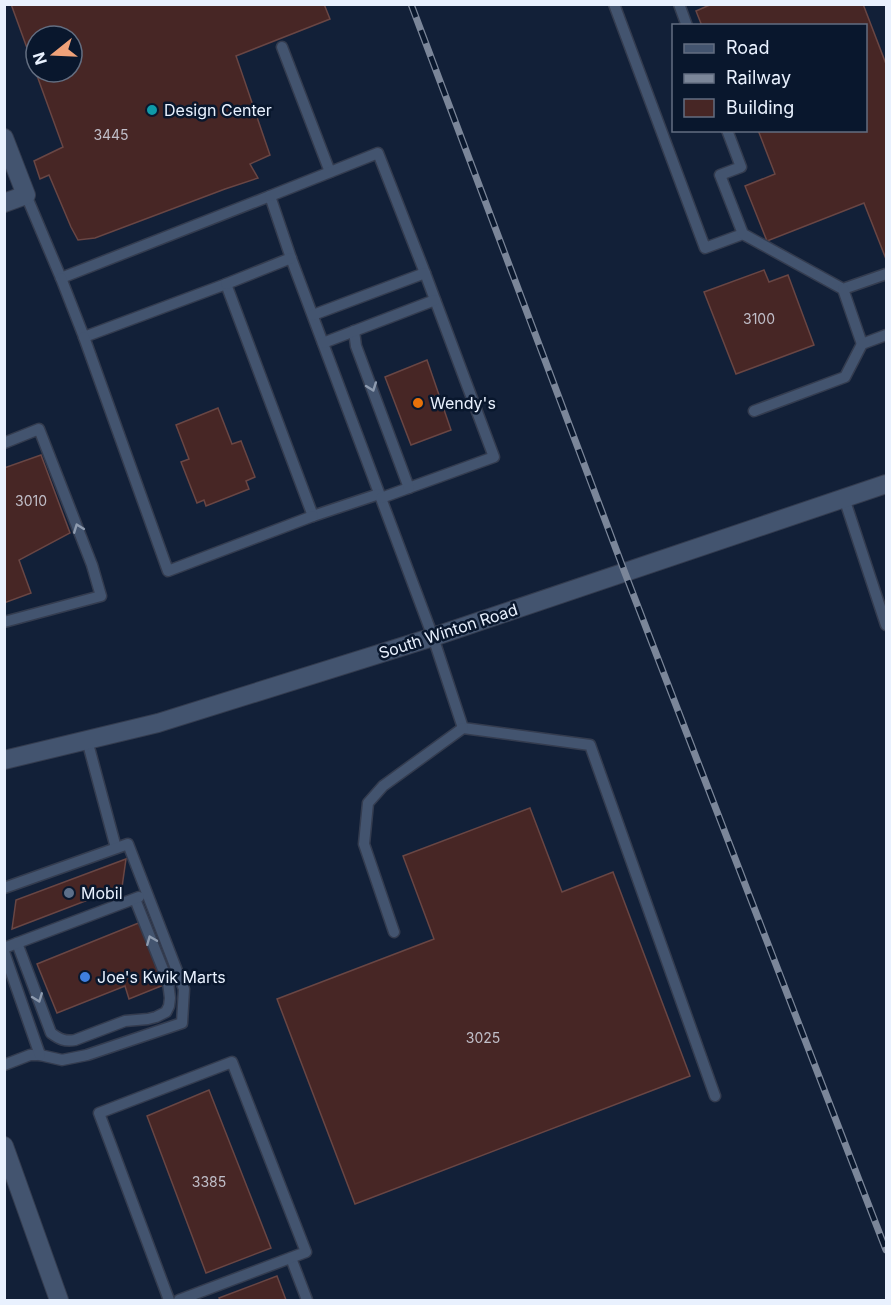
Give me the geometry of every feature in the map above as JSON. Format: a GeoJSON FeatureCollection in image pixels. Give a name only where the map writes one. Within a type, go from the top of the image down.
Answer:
{"type":"FeatureCollection","features":[{"type":"Feature","properties":{"kind":"main road"},"geometry":{"type":"LineString","coordinates":[[4,138],[26,195],[4,204]]}},
{"type":"Feature","properties":{"kind":"main road","name":"South Winton Road"},"geometry":{"type":"LineString","coordinates":[[4,760],[158,723],[433,637],[886,484]]}},
{"type":"Feature","properties":{"kind":"main road"},"geometry":{"type":"LineString","coordinates":[[4,1146],[59,1300]]}},
{"type":"Feature","properties":{"kind":"lane"},"geometry":{"type":"LineString","coordinates":[[614,4],[705,248],[743,234]]}},
{"type":"Feature","properties":{"kind":"lane"},"geometry":{"type":"LineString","coordinates":[[679,4],[686,24]]}},
{"type":"Feature","properties":{"kind":"lane"},"geometry":{"type":"LineString","coordinates":[[282,47],[330,172]]}},
{"type":"Feature","properties":{"kind":"lane"},"geometry":{"type":"LineString","coordinates":[[728,132],[741,166],[720,175],[743,234],[843,289],[862,344]]}},
{"type":"Feature","properties":{"kind":"lane"},"geometry":{"type":"LineString","coordinates":[[26,195],[84,337],[168,571],[313,516],[409,488],[494,457],[378,153],[61,278]]}},
{"type":"Feature","properties":{"kind":"lane"},"geometry":{"type":"LineString","coordinates":[[270,196],[433,637],[463,728]]}},
{"type":"Feature","properties":{"kind":"lane"},"geometry":{"type":"LineString","coordinates":[[84,337],[291,258]]}},
{"type":"Feature","properties":{"kind":"lane"},"geometry":{"type":"LineString","coordinates":[[313,315],[425,273]]}},
{"type":"Feature","properties":{"kind":"lane"},"geometry":{"type":"LineString","coordinates":[[843,289],[886,274]]}},
{"type":"Feature","properties":{"kind":"lane"},"geometry":{"type":"LineString","coordinates":[[226,284],[313,516]]}},
{"type":"Feature","properties":{"kind":"lane"},"geometry":{"type":"LineString","coordinates":[[323,343],[435,300]]}},
{"type":"Feature","properties":{"kind":"lane"},"geometry":{"type":"LineString","coordinates":[[354,331],[356,346],[409,488]]}},
{"type":"Feature","properties":{"kind":"lane"},"geometry":{"type":"LineString","coordinates":[[754,411],[845,377],[862,344],[886,336]]}},
{"type":"Feature","properties":{"kind":"lane"},"geometry":{"type":"LineString","coordinates":[[4,443],[39,429],[92,565],[101,596],[4,622]]}},
{"type":"Feature","properties":{"kind":"lane"},"geometry":{"type":"LineString","coordinates":[[844,498],[886,626]]}},
{"type":"Feature","properties":{"kind":"lane"},"geometry":{"type":"LineString","coordinates":[[394,932],[364,844],[368,804],[382,786],[463,728],[590,745],[715,1096]]}},
{"type":"Feature","properties":{"kind":"lane"},"geometry":{"type":"LineString","coordinates":[[87,740],[116,848]]}},
{"type":"Feature","properties":{"kind":"lane"},"geometry":{"type":"LineString","coordinates":[[4,888],[128,844],[184,989],[182,1023],[87,1055],[62,1060],[30,1055],[4,1065]]}},
{"type":"Feature","properties":{"kind":"lane"},"geometry":{"type":"LineString","coordinates":[[40,1055],[4,950],[147,894]]}},
{"type":"Feature","properties":{"kind":"lane"},"geometry":{"type":"LineString","coordinates":[[17,943],[51,1033],[58,1038],[67,1042],[125,1021],[156,1017],[166,1012],[169,1006],[168,982],[135,899]]}},
{"type":"Feature","properties":{"kind":"lane"},"geometry":{"type":"LineString","coordinates":[[169,1300],[99,1113],[232,1062],[306,1252],[179,1300]]}},
{"type":"Feature","properties":{"kind":"lane"},"geometry":{"type":"LineString","coordinates":[[291,1258],[307,1300]]}},
{"type":"Feature","properties":{"kind":"building","name":"Design Center"},"geometry":{"type":"Polygon","coordinates":[[[11,4],[324,4],[330,19],[236,56],[270,155],[250,164],[258,178],[95,238],[78,240],[49,175],[40,179],[34,161],[63,147],[40,84],[84,84],[84,24],[24,24],[24,40],[11,4]]]}},
{"type":"Feature","properties":{"kind":"building"},"geometry":{"type":"Polygon","coordinates":[[[712,4],[863,4],[886,64],[886,259],[864,203],[767,241],[745,186],[775,174],[759,132],[867,132],[867,24],[701,24],[696,11],[712,4]]]}},
{"type":"Feature","properties":{"kind":"building"},"geometry":{"type":"Polygon","coordinates":[[[764,270],[769,282],[788,275],[814,345],[736,374],[704,292],[764,270]]]}},
{"type":"Feature","properties":{"kind":"building","name":"Wendy's"},"geometry":{"type":"Polygon","coordinates":[[[427,360],[451,430],[411,445],[385,377],[427,360]]]}},
{"type":"Feature","properties":{"kind":"building"},"geometry":{"type":"Polygon","coordinates":[[[218,408],[232,444],[241,441],[255,477],[246,481],[249,489],[206,506],[204,500],[197,503],[181,462],[189,459],[176,425],[218,408]]]}},
{"type":"Feature","properties":{"kind":"building"},"geometry":{"type":"Polygon","coordinates":[[[41,455],[70,533],[19,560],[31,593],[4,603],[4,468],[41,455]]]}},
{"type":"Feature","properties":{"kind":"building"},"geometry":{"type":"Polygon","coordinates":[[[530,808],[562,892],[613,872],[690,1076],[355,1204],[277,999],[434,939],[403,856],[530,808]]]}},
{"type":"Feature","properties":{"kind":"building"},"geometry":{"type":"Polygon","coordinates":[[[126,859],[122,887],[12,929],[16,900],[126,859]]]}},
{"type":"Feature","properties":{"kind":"building"},"geometry":{"type":"Polygon","coordinates":[[[141,922],[166,984],[129,999],[125,986],[57,1013],[37,964],[141,922]]]}},
{"type":"Feature","properties":{"kind":"building"},"geometry":{"type":"Polygon","coordinates":[[[209,1090],[271,1248],[206,1273],[147,1116],[209,1090]]]}},
{"type":"Feature","properties":{"kind":"building"},"geometry":{"type":"Polygon","coordinates":[[[277,1276],[286,1300],[220,1300],[219,1298],[277,1276]]]}},
{"type":"Feature","properties":{"kind":"railway"},"geometry":{"type":"LineString","coordinates":[[411,4],[625,573],[886,1250]]}},
{"type":"Feature","properties":{"kind":"place","name":"Design Center"},"geometry":{"type":"Point","coordinates":[152,110]}},
{"type":"Feature","properties":{"kind":"place","name":"Wendy's"},"geometry":{"type":"Point","coordinates":[418,403]}},
{"type":"Feature","properties":{"kind":"place","name":"Mobil"},"geometry":{"type":"Point","coordinates":[69,893]}},
{"type":"Feature","properties":{"kind":"place","name":"Joe's Kwik Marts"},"geometry":{"type":"Point","coordinates":[85,977]}}]}
